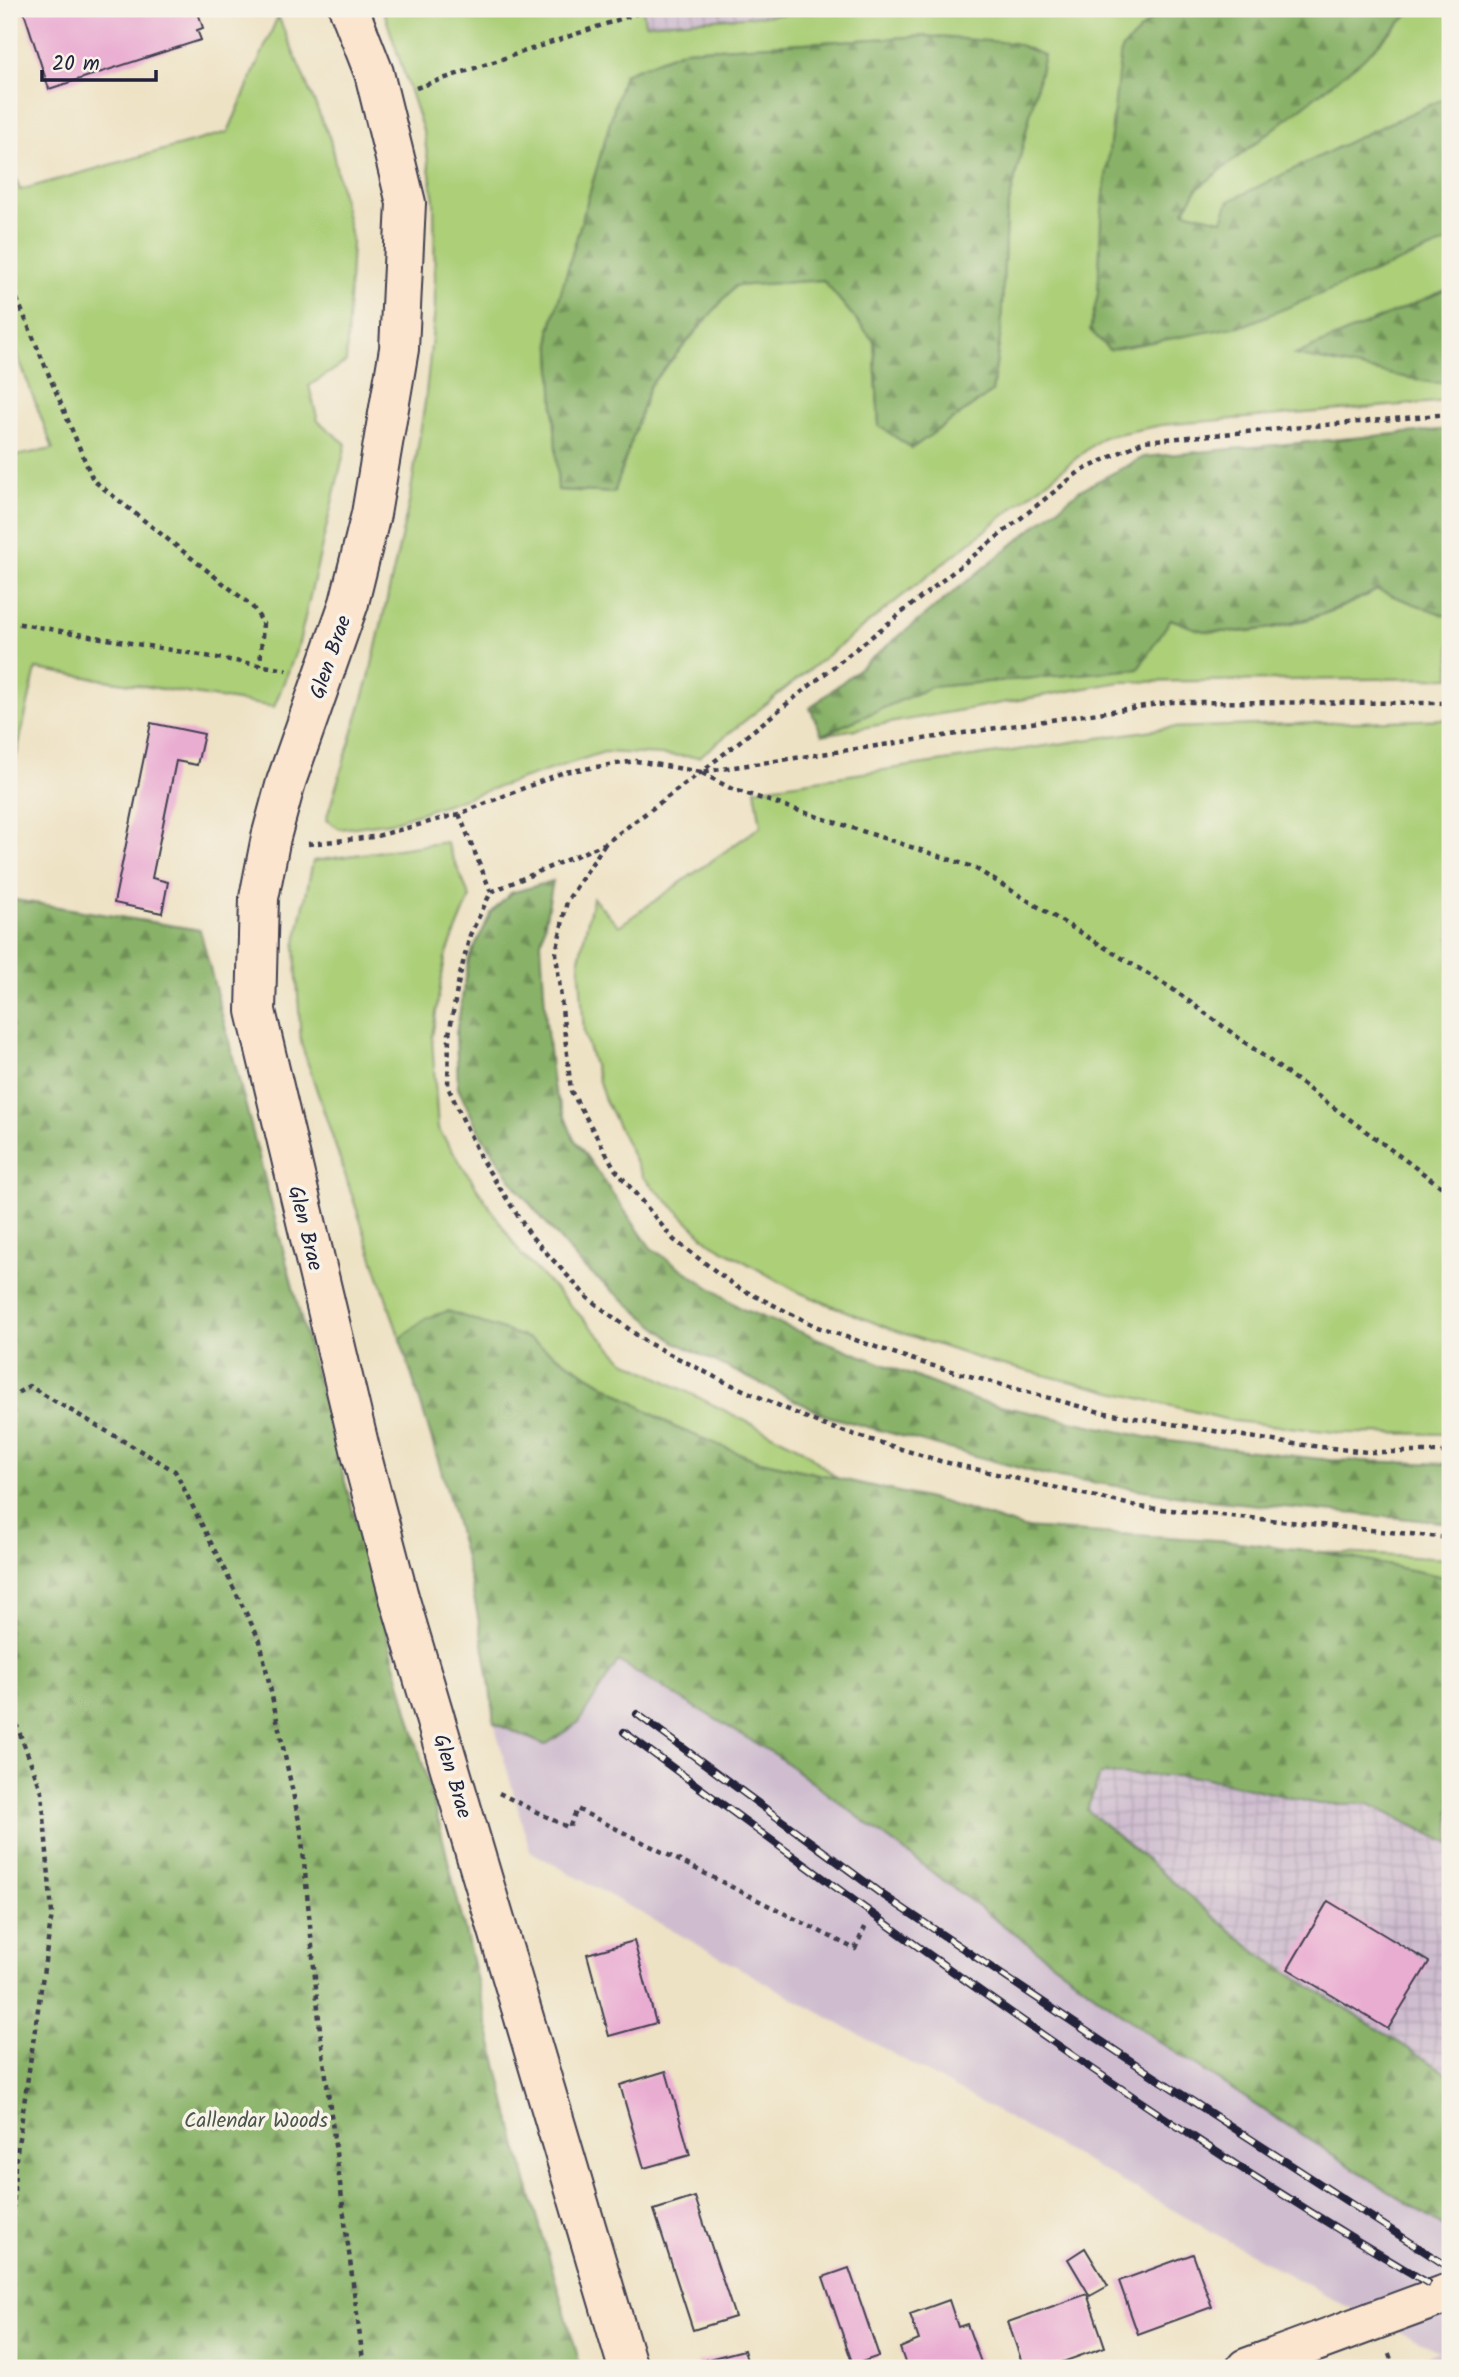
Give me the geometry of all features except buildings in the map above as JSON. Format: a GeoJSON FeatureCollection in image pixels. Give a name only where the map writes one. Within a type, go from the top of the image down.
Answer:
{"type":"FeatureCollection","features":[{"type":"Feature","properties":{"kind":"main road","name":"Glen Brae"},"geometry":{"type":"LineString","coordinates":[[349,9],[377,87],[406,203],[399,349],[371,514],[349,603],[286,782],[271,837],[259,898],[256,1011],[362,1457],[399,1597],[628,2368]]}},
{"type":"Feature","properties":{"kind":"main road"},"geometry":{"type":"LineString","coordinates":[[1246,2368],[1448,2294]]}},
{"type":"Feature","properties":{"kind":"path"},"geometry":{"type":"LineString","coordinates":[[377,87],[650,9]]}},
{"type":"Feature","properties":{"kind":"path"},"geometry":{"type":"LineString","coordinates":[[9,280],[93,480],[252,606],[263,623],[260,666]]}},
{"type":"Feature","properties":{"kind":"path"},"geometry":{"type":"LineString","coordinates":[[1450,414],[1143,441],[1079,472],[701,772],[606,843],[491,892],[470,935],[459,978],[449,1034],[448,1087],[481,1159],[531,1237],[587,1298],[646,1342],[723,1381],[823,1425],[940,1461],[1140,1507],[1450,1538]]}},
{"type":"Feature","properties":{"kind":"path"},"geometry":{"type":"LineString","coordinates":[[9,622],[324,676]]}},
{"type":"Feature","properties":{"kind":"path"},"geometry":{"type":"LineString","coordinates":[[271,837],[313,845],[373,837],[459,814],[564,772],[636,761],[701,772],[1171,702],[1450,704]]}},
{"type":"Feature","properties":{"kind":"path"},"geometry":{"type":"LineString","coordinates":[[701,772],[732,789],[973,867],[1171,988],[1450,1193]]}},
{"type":"Feature","properties":{"kind":"path"},"geometry":{"type":"LineString","coordinates":[[459,814],[491,892]]}},
{"type":"Feature","properties":{"kind":"path"},"geometry":{"type":"LineString","coordinates":[[606,843],[567,901],[556,953],[571,1091],[615,1169],[674,1240],[737,1287],[820,1328],[923,1363],[1100,1412],[1286,1443],[1367,1452],[1450,1452]]}},
{"type":"Feature","properties":{"kind":"path"},"geometry":{"type":"LineString","coordinates":[[9,1398],[29,1386],[175,1471],[260,1641],[301,1830],[320,2030],[364,2368]]}},
{"type":"Feature","properties":{"kind":"path"},"geometry":{"type":"LineString","coordinates":[[9,1705],[42,1792],[52,1914],[15,2165],[9,2345]]}},
{"type":"Feature","properties":{"kind":"path"},"geometry":{"type":"LineString","coordinates":[[451,1769],[569,1828],[577,1809],[855,1949],[865,1927]]}},
{"type":"Feature","properties":{"kind":"shaded area"},"geometry":{"type":"Polygon","coordinates":[[[644,9],[860,9],[645,24],[644,9]]]}},
{"type":"Feature","properties":{"kind":"shaded area"},"geometry":{"type":"Polygon","coordinates":[[[618,1661],[777,1756],[1158,2041],[1450,2231],[1450,2368],[1397,2368],[1439,2351],[1336,2301],[530,1851],[494,1723],[545,1744],[579,1722],[618,1661]]]}},
{"type":"Feature","properties":{"kind":"shaded area"},"geometry":{"type":"Polygon","coordinates":[[[807,1700],[1450,1737],[1450,2231],[807,1700]]]}},
{"type":"Feature","properties":{"kind":"green space"},"geometry":{"type":"Polygon","coordinates":[[[383,9],[643,9],[645,24],[860,9],[1450,9],[1450,401],[1162,425],[1103,437],[699,757],[604,752],[392,822],[340,829],[326,820],[368,682],[409,503],[425,402],[435,309],[434,201],[424,134],[383,9]],[[926,36],[684,50],[624,74],[550,330],[558,490],[614,493],[650,385],[735,286],[823,280],[874,341],[879,426],[912,448],[992,392],[1001,332],[1006,217],[1044,55],[926,36]]]}},
{"type":"Feature","properties":{"kind":"green space"},"geometry":{"type":"Polygon","coordinates":[[[1161,9],[1414,9],[1362,60],[1197,189],[1184,211],[1222,220],[1229,201],[1369,132],[1450,96],[1450,241],[1245,325],[1109,350],[1090,330],[1098,293],[1101,219],[1121,50],[1161,9]]]}},
{"type":"Feature","properties":{"kind":"green space"},"geometry":{"type":"Polygon","coordinates":[[[278,16],[330,139],[352,242],[346,362],[309,386],[318,421],[346,444],[298,647],[274,707],[36,669],[9,788],[9,457],[53,449],[9,333],[9,159],[20,190],[228,132],[278,16]]]}},
{"type":"Feature","properties":{"kind":"green space"},"geometry":{"type":"Polygon","coordinates":[[[926,36],[1014,43],[1044,55],[1006,217],[1001,332],[992,392],[912,448],[879,426],[874,341],[823,280],[735,286],[650,385],[614,493],[558,490],[550,330],[624,74],[684,50],[926,36]]]}},
{"type":"Feature","properties":{"kind":"green space"},"geometry":{"type":"Polygon","coordinates":[[[1450,288],[1450,382],[1433,383],[1295,355],[1450,288]]]}},
{"type":"Feature","properties":{"kind":"green space"},"geometry":{"type":"Polygon","coordinates":[[[1450,429],[1450,617],[1377,590],[1315,616],[1251,630],[1202,630],[1171,619],[1138,669],[931,687],[822,735],[810,708],[1080,490],[1144,457],[1450,429]]]}},
{"type":"Feature","properties":{"kind":"green space"},"geometry":{"type":"Polygon","coordinates":[[[1377,590],[1450,617],[1450,678],[1120,682],[822,735],[931,687],[1138,669],[1170,619],[1206,631],[1273,628],[1316,617],[1377,590]]]}},
{"type":"Feature","properties":{"kind":"green space"},"geometry":{"type":"Polygon","coordinates":[[[1450,719],[1450,1434],[1343,1433],[1233,1421],[986,1361],[890,1329],[798,1292],[708,1241],[643,1177],[604,1098],[584,1033],[579,959],[593,898],[619,926],[761,826],[755,789],[1166,728],[1450,719]]]}},
{"type":"Feature","properties":{"kind":"green space"},"geometry":{"type":"Polygon","coordinates":[[[446,842],[470,897],[445,958],[432,1037],[438,1129],[521,1254],[623,1360],[802,1449],[837,1478],[756,1460],[674,1427],[529,1339],[449,1312],[426,1318],[400,1339],[301,1043],[295,947],[313,861],[446,842]]]}},
{"type":"Feature","properties":{"kind":"green space"},"geometry":{"type":"Polygon","coordinates":[[[553,881],[541,943],[553,1086],[573,1137],[651,1248],[742,1309],[977,1401],[1160,1440],[1329,1460],[1450,1464],[1450,1523],[1208,1500],[1045,1475],[827,1416],[675,1342],[583,1267],[519,1191],[480,1133],[458,1088],[456,1034],[469,958],[491,913],[511,893],[553,881]]]}},
{"type":"Feature","properties":{"kind":"green space","name":"Callendar Woods"},"geometry":{"type":"Polygon","coordinates":[[[9,899],[200,930],[321,1395],[440,1827],[516,2143],[581,2368],[9,2368],[9,899]]]}},
{"type":"Feature","properties":{"kind":"green space"},"geometry":{"type":"Polygon","coordinates":[[[448,1311],[529,1339],[674,1427],[756,1460],[943,1502],[1023,1528],[1231,1541],[1321,1552],[1450,1578],[1450,1844],[1369,1804],[1318,1804],[1202,1777],[1100,1774],[1087,1810],[1256,1952],[1450,2075],[1450,2231],[1158,2041],[777,1756],[618,1661],[579,1722],[545,1745],[494,1723],[470,1577],[430,1433],[400,1339],[426,1318],[448,1311]]]}},
{"type":"Feature","properties":{"kind":"green space"},"geometry":{"type":"Polygon","coordinates":[[[1321,1552],[1450,1559],[1450,1578],[1321,1552]]]}},
{"type":"Feature","properties":{"kind":"railway"},"geometry":{"type":"LineString","coordinates":[[637,1714],[880,1893],[1152,2075],[1450,2268]]}},
{"type":"Feature","properties":{"kind":"railway"},"geometry":{"type":"LineString","coordinates":[[624,1732],[825,1880],[1132,2096],[1343,2232],[1450,2296]]}}]}
